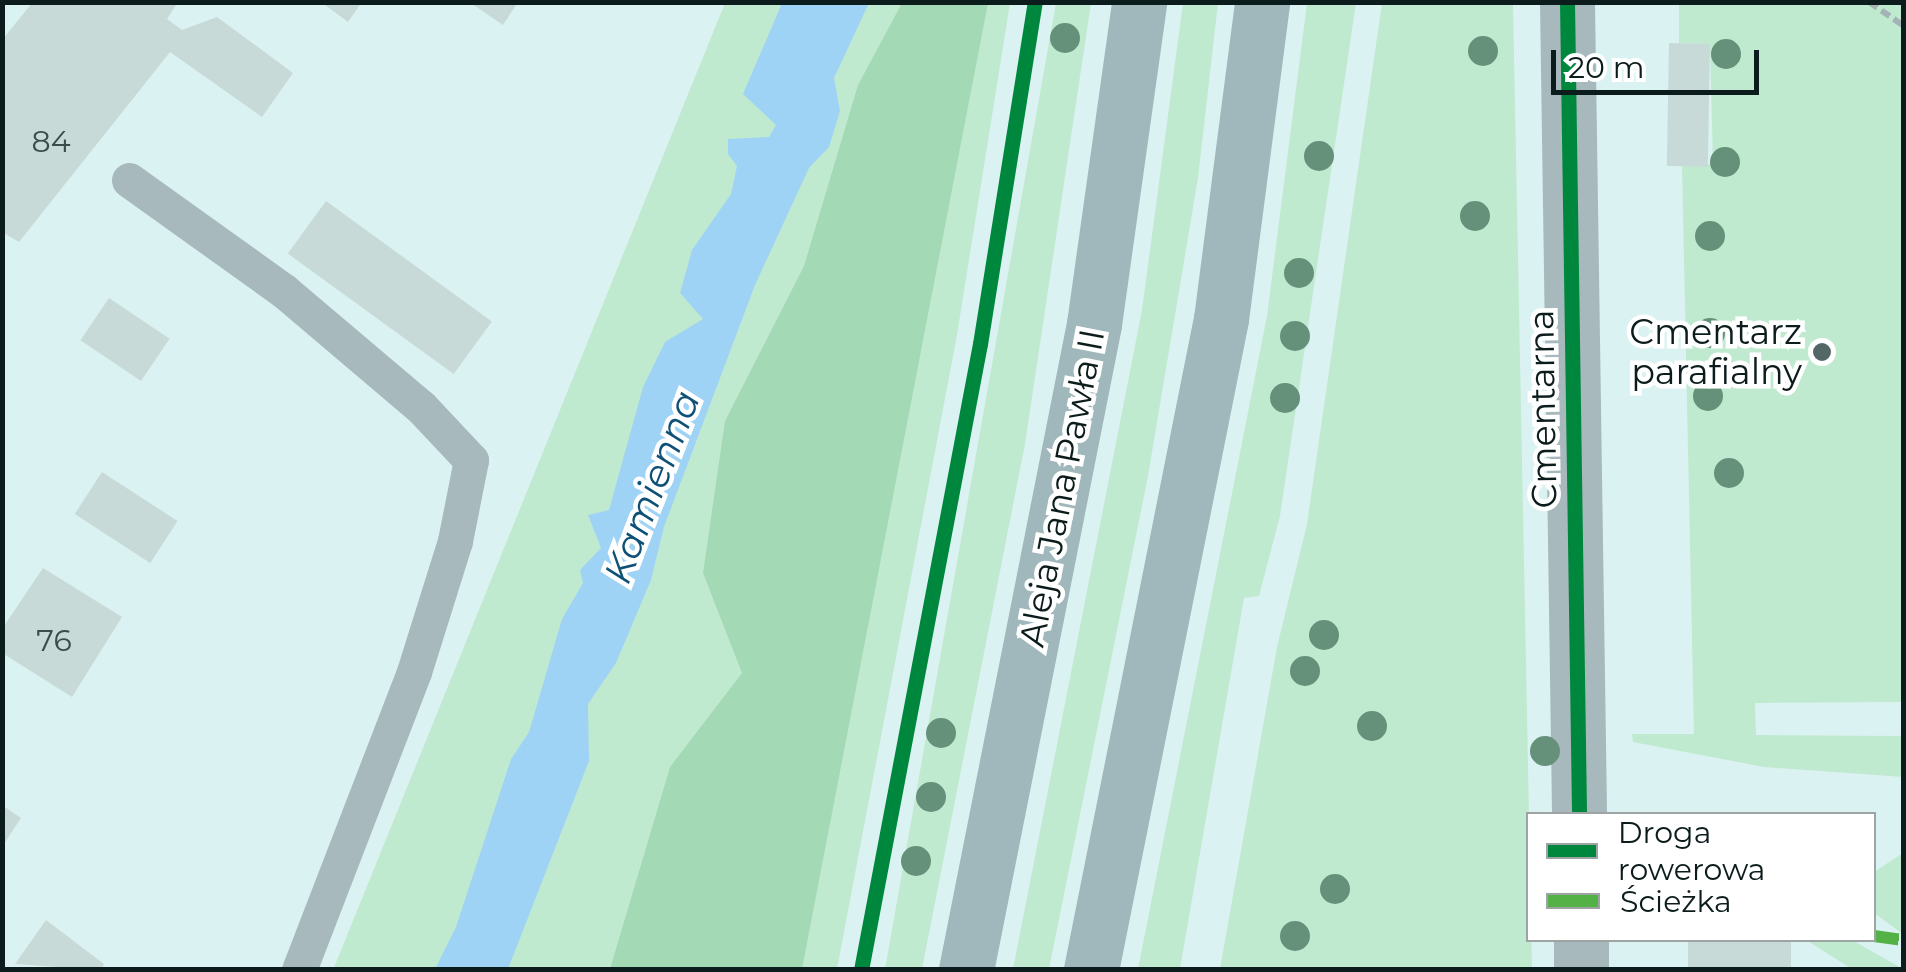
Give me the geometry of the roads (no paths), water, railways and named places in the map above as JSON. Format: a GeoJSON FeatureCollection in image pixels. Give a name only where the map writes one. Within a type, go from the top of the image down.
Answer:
{"type":"FeatureCollection","features":[{"type":"Feature","properties":{"kind":"main road","name":"Aleja Jana Pawła II"},"geometry":{"type":"LineString","coordinates":[[966,970],[1094,324],[1138,2]]}},
{"type":"Feature","properties":{"kind":"main road"},"geometry":{"type":"LineString","coordinates":[[1091,970],[1217,338],[1262,2]]}},
{"type":"Feature","properties":{"kind":"street","name":"Cmentarna"},"geometry":{"type":"LineString","coordinates":[[1567,2],[1579,812]]}},
{"type":"Feature","properties":{"kind":"street"},"geometry":{"type":"LineString","coordinates":[[1580,942],[1581,970]]}},
{"type":"Feature","properties":{"kind":"lane"},"geometry":{"type":"LineString","coordinates":[[129,180],[298,302],[421,407],[471,460],[456,541],[414,672],[299,970]]}},
{"type":"Feature","properties":{"kind":"water","name":"Kamienna"},"geometry":{"type":"Polygon","coordinates":[[[782,3],[869,3],[834,78],[840,111],[829,147],[809,168],[755,285],[664,527],[651,580],[616,663],[588,704],[589,761],[508,969],[435,969],[456,927],[511,759],[529,732],[562,619],[583,583],[580,570],[601,548],[588,515],[609,510],[643,387],[665,342],[703,319],[680,293],[692,250],[731,194],[737,166],[728,154],[728,139],[769,137],[776,125],[743,94],[782,3]]]}},
{"type":"Feature","properties":{"kind":"place","name":"Cmentarz parafialny"},"geometry":{"type":"Point","coordinates":[1822,352]}}]}
